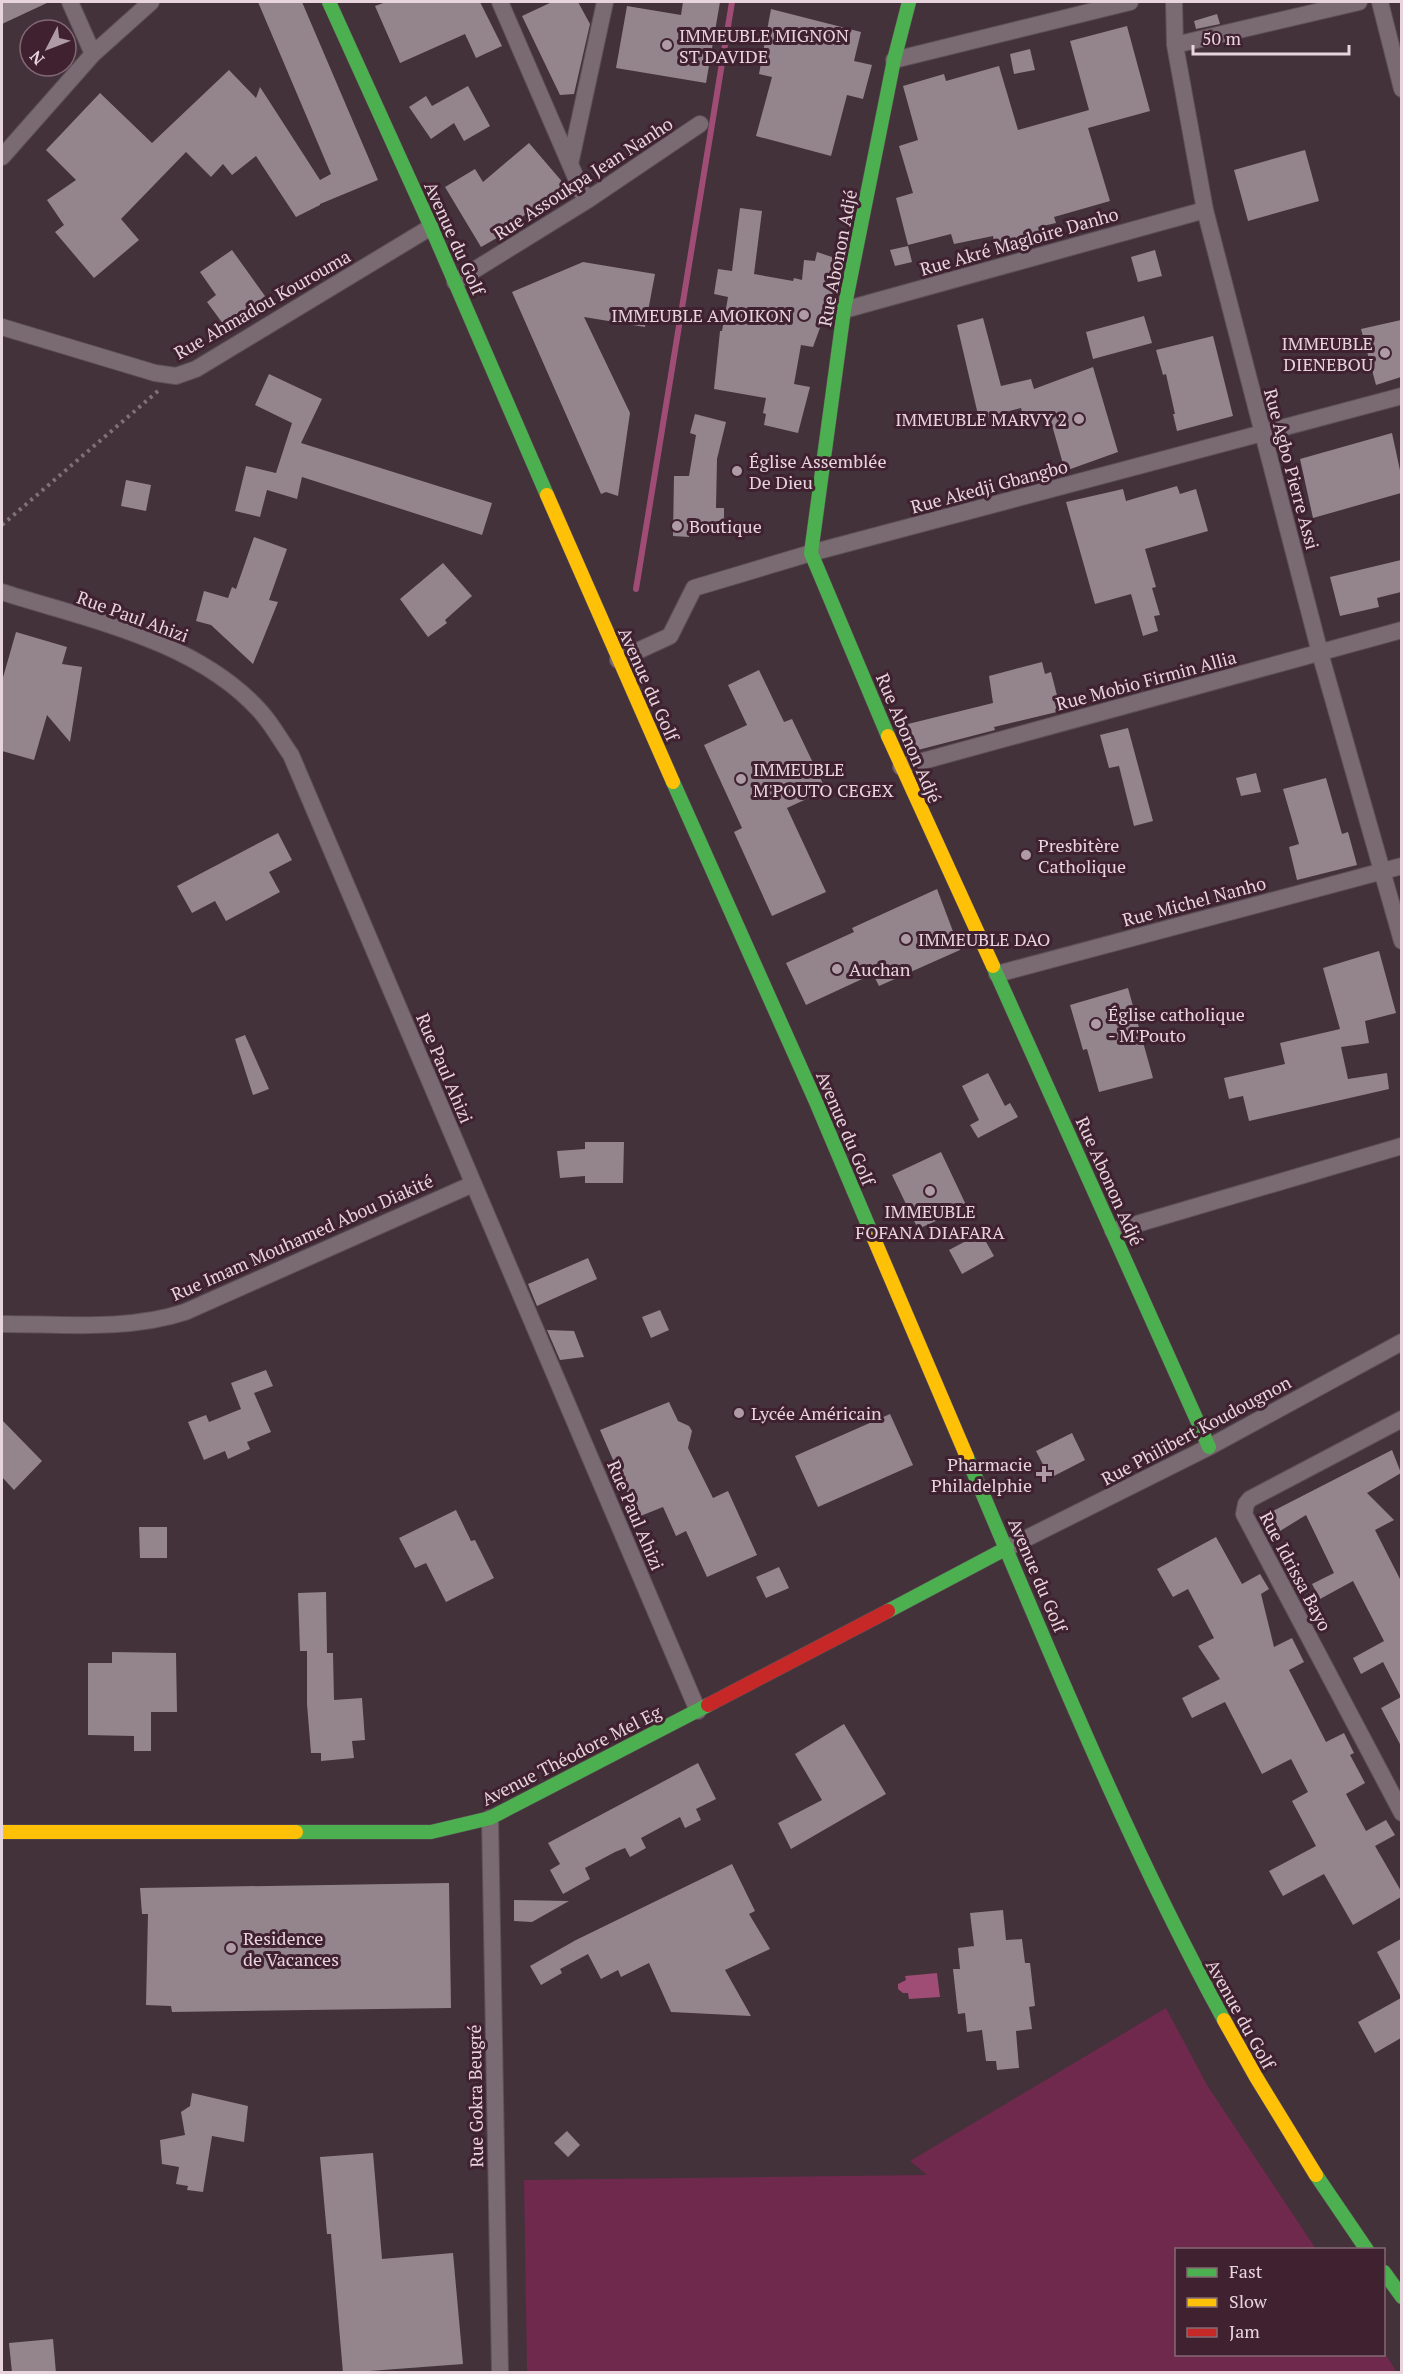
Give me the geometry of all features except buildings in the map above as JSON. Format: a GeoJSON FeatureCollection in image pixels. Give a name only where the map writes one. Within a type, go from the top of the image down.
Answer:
{"type":"FeatureCollection","features":[{"type":"Feature","properties":{"kind":"main road","name":"Avenue du Golf"},"geometry":{"type":"LineString","coordinates":[[329,2],[431,227],[618,660],[816,1102],[1102,1773],[1152,1882],[1248,2066],[1366,2248]]}},
{"type":"Feature","properties":{"kind":"main road","name":"Rue Abonon Adjé"},"geometry":{"type":"LineString","coordinates":[[909,2],[894,60],[844,310],[811,553],[901,768],[997,974],[1209,1447]]}},
{"type":"Feature","properties":{"kind":"main road","name":"Avenue Théodore Mel Eg"},"geometry":{"type":"LineString","coordinates":[[2,1832],[431,1832],[490,1818],[1007,1548]]}},
{"type":"Feature","properties":{"kind":"main road"},"geometry":{"type":"LineString","coordinates":[[1385,2275],[1401,2297]]}},
{"type":"Feature","properties":{"kind":"street"},"geometry":{"type":"LineString","coordinates":[[70,2],[93,54]]}},
{"type":"Feature","properties":{"kind":"street"},"geometry":{"type":"LineString","coordinates":[[2,157],[93,54],[151,2]]}},
{"type":"Feature","properties":{"kind":"street"},"geometry":{"type":"LineString","coordinates":[[500,2],[586,201]]}},
{"type":"Feature","properties":{"kind":"street"},"geometry":{"type":"LineString","coordinates":[[570,164],[605,2]]}},
{"type":"Feature","properties":{"kind":"street"},"geometry":{"type":"LineString","coordinates":[[894,60],[1130,2]]}},
{"type":"Feature","properties":{"kind":"street","name":"Rue Agbo Pierre Assi"},"geometry":{"type":"LineString","coordinates":[[1174,2],[1175,45],[1205,210],[1320,653],[1401,940]]}},
{"type":"Feature","properties":{"kind":"street"},"geometry":{"type":"LineString","coordinates":[[1175,45],[1359,2]]}},
{"type":"Feature","properties":{"kind":"street"},"geometry":{"type":"LineString","coordinates":[[1380,2],[1401,89]]}},
{"type":"Feature","properties":{"kind":"street","name":"Rue Assoukpa Jean Nanho"},"geometry":{"type":"LineString","coordinates":[[455,282],[586,201],[700,124]]}},
{"type":"Feature","properties":{"kind":"street","name":"Rue Akré Magloire Danho"},"geometry":{"type":"LineString","coordinates":[[844,310],[1205,210]]}},
{"type":"Feature","properties":{"kind":"street","name":"Rue Ahmadou Kourouma"},"geometry":{"type":"LineString","coordinates":[[2,327],[134,368],[176,376],[196,369],[431,227]]}},
{"type":"Feature","properties":{"kind":"street","name":"Rue Akedji Gbangbo"},"geometry":{"type":"LineString","coordinates":[[618,660],[670,636],[694,588],[811,553],[1401,396]]}},
{"type":"Feature","properties":{"kind":"street","name":"Rue Paul Ahizi"},"geometry":{"type":"LineString","coordinates":[[2,592],[132,633],[187,655],[235,688],[260,711],[291,755],[698,1711]]}},
{"type":"Feature","properties":{"kind":"street","name":"Rue Mobio Firmin Allia"},"geometry":{"type":"LineString","coordinates":[[901,768],[1401,630]]}},
{"type":"Feature","properties":{"kind":"street","name":"Rue Michel Nanho"},"geometry":{"type":"LineString","coordinates":[[997,974],[1401,866]]}},
{"type":"Feature","properties":{"kind":"street"},"geometry":{"type":"LineString","coordinates":[[1113,1231],[1401,1146]]}},
{"type":"Feature","properties":{"kind":"street","name":"Rue Imam Mouhamed Abou Diakité"},"geometry":{"type":"LineString","coordinates":[[2,1324],[139,1323],[163,1319],[185,1312],[473,1184]]}},
{"type":"Feature","properties":{"kind":"street","name":"Rue Philibert Koudougnon"},"geometry":{"type":"LineString","coordinates":[[1007,1548],[1209,1447],[1401,1342]]}},
{"type":"Feature","properties":{"kind":"street","name":"Rue Idrissa Bayo"},"geometry":{"type":"LineString","coordinates":[[1401,1419],[1250,1499],[1246,1503],[1244,1514],[1401,1813]]}},
{"type":"Feature","properties":{"kind":"street","name":"Rue Gokra Beugré"},"geometry":{"type":"LineString","coordinates":[[490,1818],[500,2373]]}},
{"type":"Feature","properties":{"kind":"path"},"geometry":{"type":"LineString","coordinates":[[2,525],[176,376]]}},
{"type":"Feature","properties":{"kind":"shaded area"},"geometry":{"type":"Polygon","coordinates":[[[937,1973],[940,1997],[909,1999],[908,1993],[903,1993],[898,1989],[898,1984],[906,1980],[905,1976],[937,1973]]]}},
{"type":"Feature","properties":{"kind":"shaded area"},"geometry":{"type":"Polygon","coordinates":[[[1166,2008],[1207,2085],[1315,2248],[1175,2248],[1175,2356],[1385,2356],[1385,2354],[1397,2372],[527,2372],[524,2180],[927,2175],[910,2161],[1166,2008]]]}},
{"type":"Feature","properties":{"kind":"waterway"},"geometry":{"type":"LineString","coordinates":[[636,589],[732,2]]}},
{"type":"Feature","properties":{"kind":"traffic: fast"},"geometry":{"type":"LineString","coordinates":[[329,2],[431,227],[547,495]]}},
{"type":"Feature","properties":{"kind":"traffic: fast"},"geometry":{"type":"LineString","coordinates":[[888,736],[811,553],[844,310],[894,60],[909,2]]}},
{"type":"Feature","properties":{"kind":"traffic: fast"},"geometry":{"type":"LineString","coordinates":[[673,782],[816,1102],[874,1239]]}},
{"type":"Feature","properties":{"kind":"traffic: fast"},"geometry":{"type":"LineString","coordinates":[[993,966],[1209,1447]]}},
{"type":"Feature","properties":{"kind":"traffic: fast"},"geometry":{"type":"LineString","coordinates":[[967,1457],[1089,1742],[1153,1882],[1224,2020]]}},
{"type":"Feature","properties":{"kind":"traffic: fast"},"geometry":{"type":"LineString","coordinates":[[888,1611],[1007,1548]]}},
{"type":"Feature","properties":{"kind":"traffic: fast"},"geometry":{"type":"LineString","coordinates":[[296,1832],[431,1832],[490,1818],[708,1705]]}},
{"type":"Feature","properties":{"kind":"traffic: fast"},"geometry":{"type":"LineString","coordinates":[[1316,2175],[1366,2248]]}},
{"type":"Feature","properties":{"kind":"traffic: fast"},"geometry":{"type":"LineString","coordinates":[[1385,2273],[1402,2297]]}},
{"type":"Feature","properties":{"kind":"traffic: slow"},"geometry":{"type":"LineString","coordinates":[[547,495],[673,782]]}},
{"type":"Feature","properties":{"kind":"traffic: slow"},"geometry":{"type":"LineString","coordinates":[[888,736],[993,966]]}},
{"type":"Feature","properties":{"kind":"traffic: slow"},"geometry":{"type":"LineString","coordinates":[[874,1239],[967,1457]]}},
{"type":"Feature","properties":{"kind":"traffic: slow"},"geometry":{"type":"LineString","coordinates":[[2,1832],[296,1832]]}},
{"type":"Feature","properties":{"kind":"traffic: slow"},"geometry":{"type":"LineString","coordinates":[[1224,2020],[1316,2175]]}},
{"type":"Feature","properties":{"kind":"traffic: jam"},"geometry":{"type":"LineString","coordinates":[[708,1705],[888,1611]]}},
{"type":"Feature","properties":{"kind":"place","name":"IMMEUBLE MIGNON ST DAVIDE"},"geometry":{"type":"Point","coordinates":[667,45]}},
{"type":"Feature","properties":{"kind":"place","name":"IMMEUBLE AMOIKON"},"geometry":{"type":"Point","coordinates":[804,315]}},
{"type":"Feature","properties":{"kind":"place","name":"IMMEUBLE DIENEBOU"},"geometry":{"type":"Point","coordinates":[1385,353]}},
{"type":"Feature","properties":{"kind":"place","name":"IMMEUBLE MARVY 2"},"geometry":{"type":"Point","coordinates":[1079,419]}},
{"type":"Feature","properties":{"kind":"place","name":"Église Assemblée De Dieu"},"geometry":{"type":"Point","coordinates":[737,471]}},
{"type":"Feature","properties":{"kind":"place","name":"Boutique"},"geometry":{"type":"Point","coordinates":[677,526]}},
{"type":"Feature","properties":{"kind":"place","name":"IMMEUBLE M'POUTO CEGEX"},"geometry":{"type":"Point","coordinates":[741,779]}},
{"type":"Feature","properties":{"kind":"place","name":"Presbitère Catholique"},"geometry":{"type":"Point","coordinates":[1026,855]}},
{"type":"Feature","properties":{"kind":"place","name":"IMMEUBLE DAO"},"geometry":{"type":"Point","coordinates":[906,939]}},
{"type":"Feature","properties":{"kind":"place","name":"Auchan"},"geometry":{"type":"Point","coordinates":[837,969]}},
{"type":"Feature","properties":{"kind":"place","name":"Église catholique - M'Pouto"},"geometry":{"type":"Point","coordinates":[1096,1024]}},
{"type":"Feature","properties":{"kind":"place","name":"IMMEUBLE FOFANA DIAFARA"},"geometry":{"type":"Point","coordinates":[930,1191]}},
{"type":"Feature","properties":{"kind":"place","name":"Lycée Américain"},"geometry":{"type":"Point","coordinates":[739,1413]}},
{"type":"Feature","properties":{"kind":"place","name":"Pharmacie Philadelphie"},"geometry":{"type":"Point","coordinates":[1044,1474]}},
{"type":"Feature","properties":{"kind":"place","name":"Residence de Vacances"},"geometry":{"type":"Point","coordinates":[231,1948]}}]}
